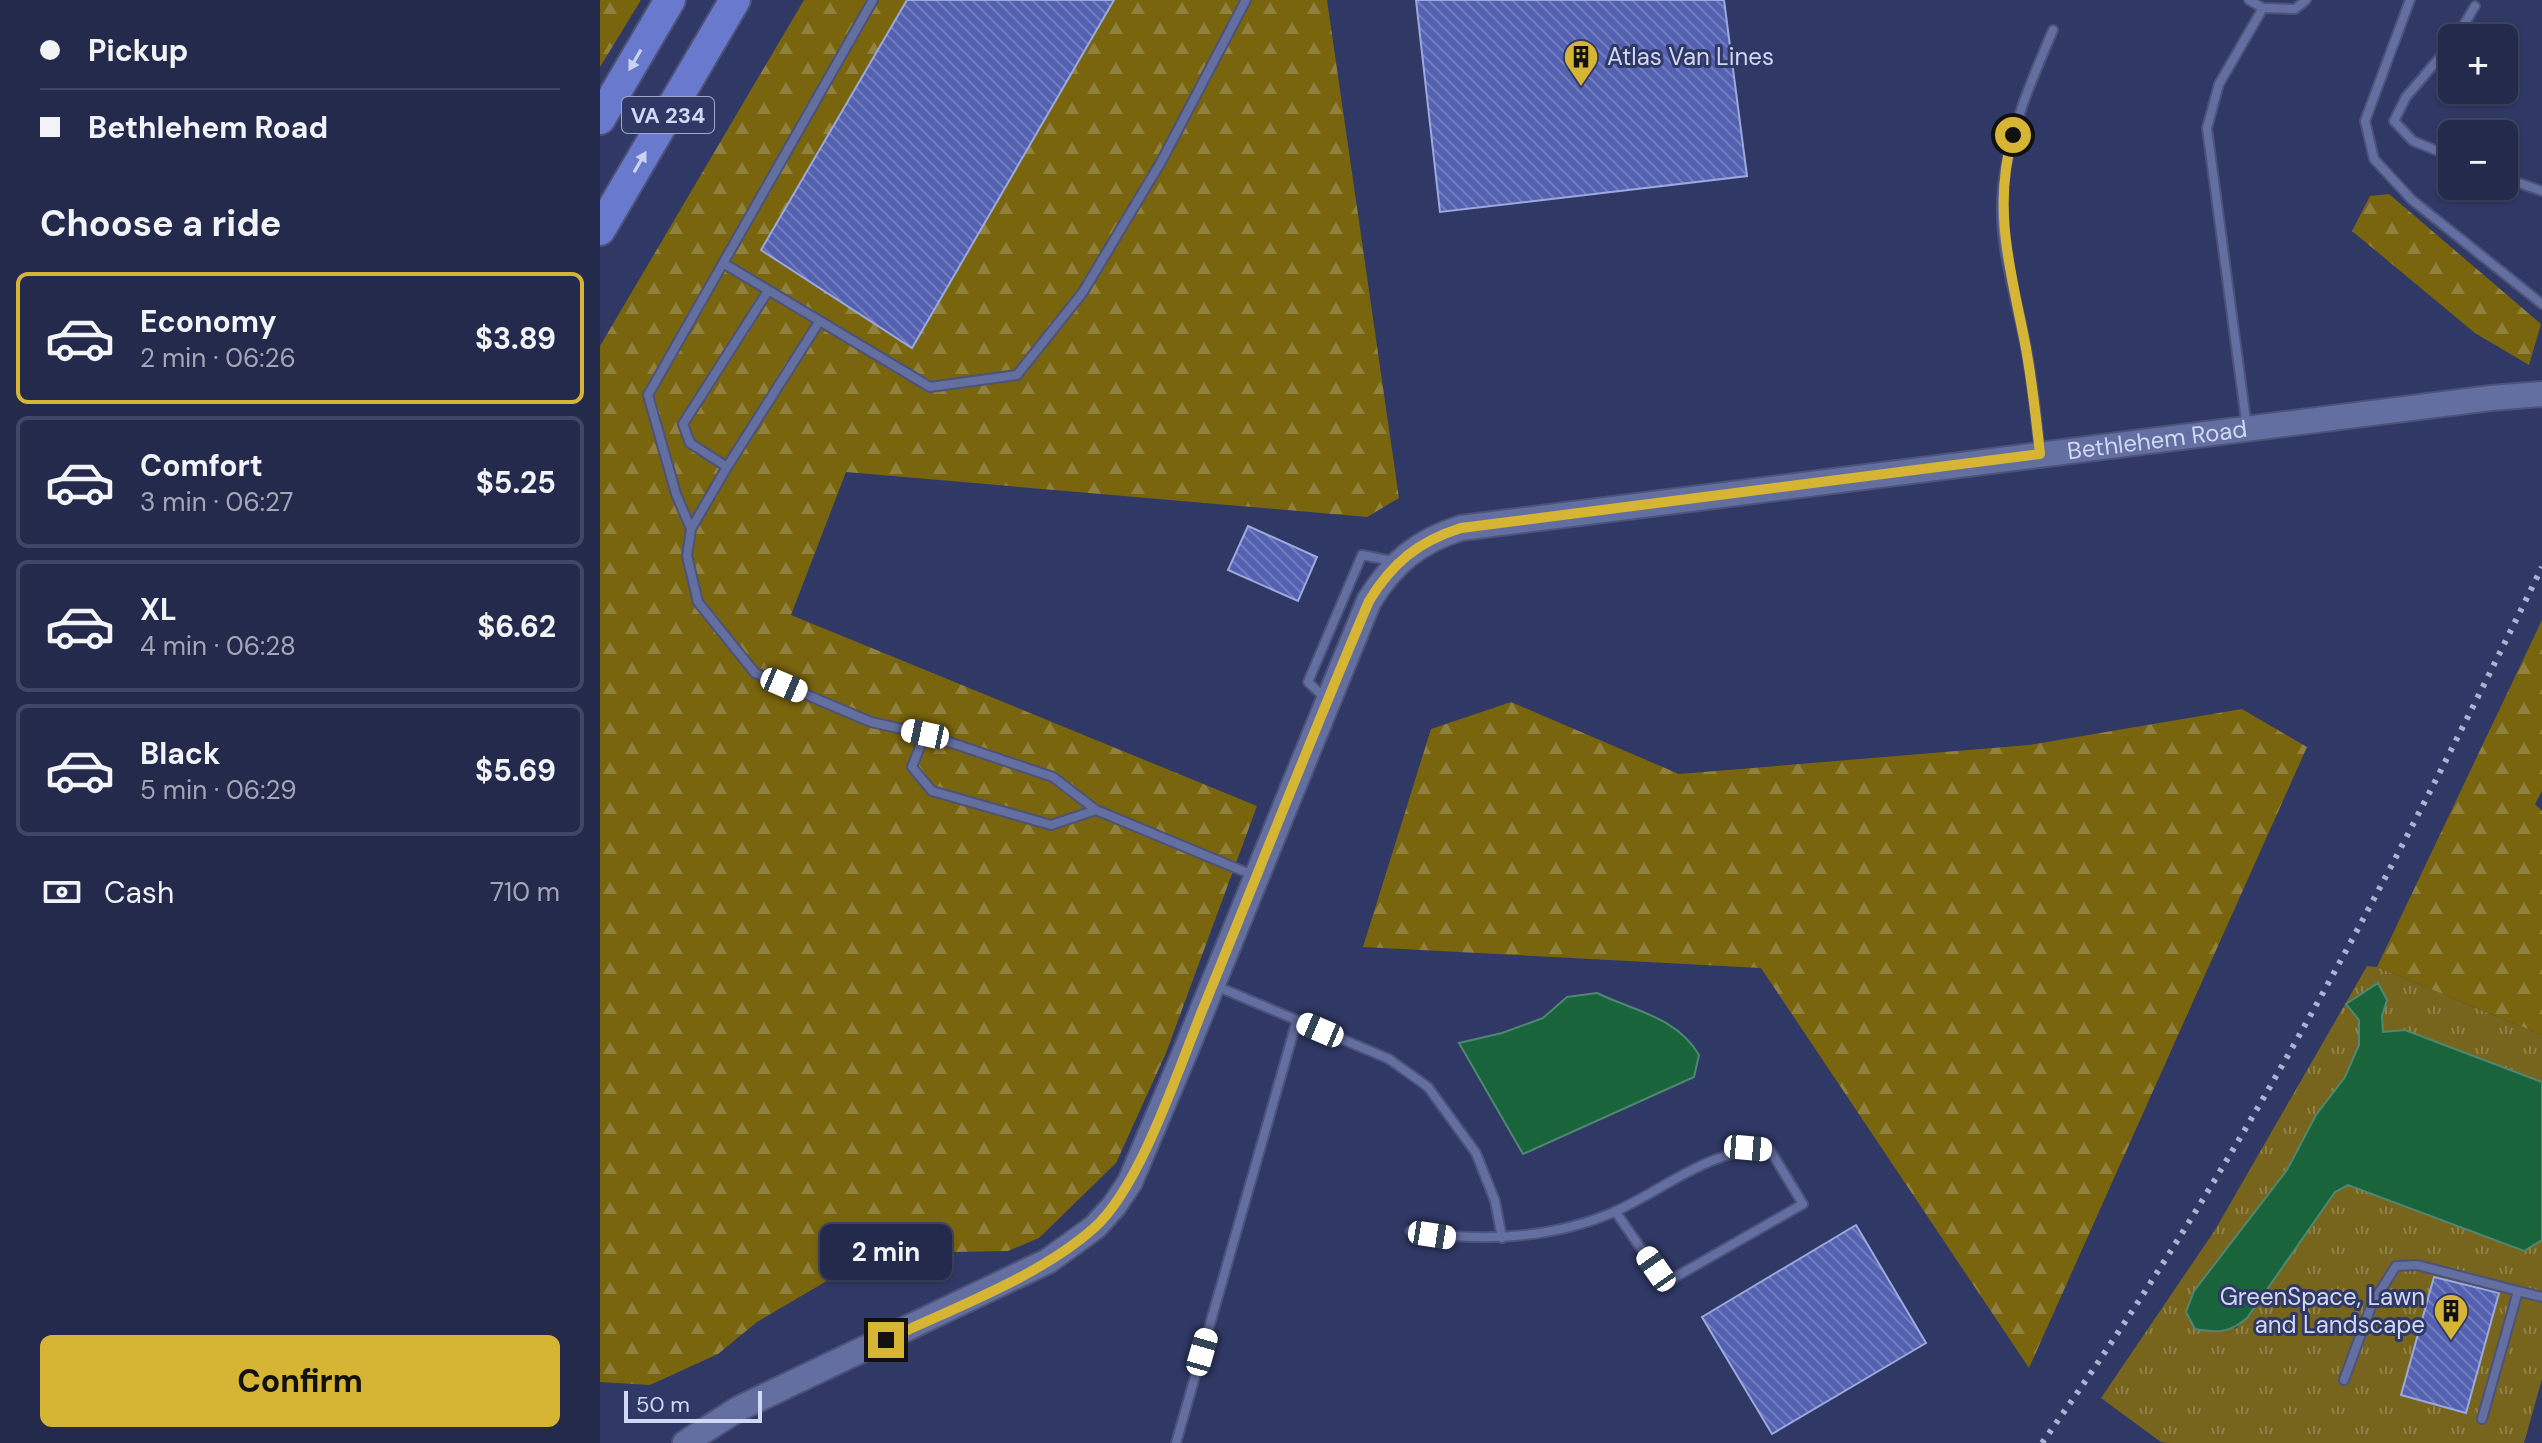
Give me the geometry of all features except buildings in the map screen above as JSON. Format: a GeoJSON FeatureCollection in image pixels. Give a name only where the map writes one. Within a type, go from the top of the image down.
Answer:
{"type":"FeatureCollection","features":[{"type":"Feature","properties":{"kind":"highway","name":"VA 234"},"geometry":{"type":"LineString","coordinates":[[600,119],[670,0]]}},
{"type":"Feature","properties":{"kind":"highway","name":"VA 234"},"geometry":{"type":"LineString","coordinates":[[600,230],[735,0]]}},
{"type":"Feature","properties":{"kind":"street","name":"Bethlehem Road"},"geometry":{"type":"LineString","coordinates":[[685,1443],[738,1409],[1048,1261],[1095,1227],[1130,1182],[1369,601],[1398,562],[1417,547],[1461,528],[2247,428],[2542,394]]}},
{"type":"Feature","properties":{"kind":"lane"},"geometry":{"type":"LineString","coordinates":[[691,529],[676,494],[648,395],[873,0]]}},
{"type":"Feature","properties":{"kind":"lane"},"geometry":{"type":"LineString","coordinates":[[723,263],[930,387],[1017,375],[1083,292],[1161,162],[1246,0]]}},
{"type":"Feature","properties":{"kind":"lane"},"geometry":{"type":"LineString","coordinates":[[2249,0],[2263,8],[2295,9],[2306,0]]}},
{"type":"Feature","properties":{"kind":"lane"},"geometry":{"type":"LineString","coordinates":[[2410,0],[2365,121],[2374,159],[2412,200],[2542,304]]}},
{"type":"Feature","properties":{"kind":"lane"},"geometry":{"type":"LineString","coordinates":[[2464,24],[2475,6]]}},
{"type":"Feature","properties":{"kind":"lane"},"geometry":{"type":"LineString","coordinates":[[2247,428],[2207,128],[2219,84],[2263,8]]}},
{"type":"Feature","properties":{"kind":"lane"},"geometry":{"type":"LineString","coordinates":[[2040,454],[2031,374],[2006,260],[2002,204],[2008,153],[2018,118],[2053,30]]}},
{"type":"Feature","properties":{"kind":"lane"},"geometry":{"type":"LineString","coordinates":[[2438,59],[2406,97],[2394,121],[2413,141],[2438,151]]}},
{"type":"Feature","properties":{"kind":"lane"},"geometry":{"type":"LineString","coordinates":[[2518,183],[2542,191]]}},
{"type":"Feature","properties":{"kind":"lane"},"geometry":{"type":"LineString","coordinates":[[727,467],[690,443],[683,424],[768,291]]}},
{"type":"Feature","properties":{"kind":"lane"},"geometry":{"type":"LineString","coordinates":[[819,322],[691,529],[687,556],[698,602],[755,673],[871,722],[925,734],[1053,777],[1096,810],[1256,876]]}},
{"type":"Feature","properties":{"kind":"lane"},"geometry":{"type":"LineString","coordinates":[[925,734],[912,767],[932,791],[1051,825],[1096,810]]}},
{"type":"Feature","properties":{"kind":"lane"},"geometry":{"type":"LineString","coordinates":[[1213,984],[1389,1059],[1428,1087],[1476,1153],[1495,1201],[1502,1238]]}},
{"type":"Feature","properties":{"kind":"lane"},"geometry":{"type":"LineString","coordinates":[[1176,1443],[1297,1020]]}},
{"type":"Feature","properties":{"kind":"lane"},"geometry":{"type":"LineString","coordinates":[[1410,1231],[1454,1238],[1502,1238],[1557,1231],[1615,1211],[1651,1190],[1748,1148],[1770,1150],[1803,1204],[1665,1283],[1615,1211]]}},
{"type":"Feature","properties":{"kind":"lane"},"geometry":{"type":"LineString","coordinates":[[2344,1380],[2372,1304],[2396,1266],[2417,1265],[2542,1297]]}},
{"type":"Feature","properties":{"kind":"lane"},"geometry":{"type":"LineString","coordinates":[[2482,1419],[2518,1291]]}},
{"type":"Feature","properties":{"kind":"green space"},"geometry":{"type":"Polygon","coordinates":[[[600,0],[641,0],[600,67],[600,0]]]}},
{"type":"Feature","properties":{"kind":"green space"},"geometry":{"type":"Polygon","coordinates":[[[804,0],[1327,0],[1399,498],[1367,517],[846,472],[791,615],[1257,806],[1166,1053],[1116,1163],[1039,1238],[1008,1251],[953,1252],[888,1245],[757,1322],[718,1354],[650,1385],[600,1382],[600,346],[804,0]]]}},
{"type":"Feature","properties":{"kind":"green space"},"geometry":{"type":"Polygon","coordinates":[[[2389,194],[2541,324],[2529,365],[2475,333],[2352,231],[2370,196],[2389,194]]]}},
{"type":"Feature","properties":{"kind":"green space"},"geometry":{"type":"Polygon","coordinates":[[[2542,620],[2542,791],[2535,804],[2542,811],[2542,1035],[2377,967],[2542,620]]]}},
{"type":"Feature","properties":{"kind":"green space"},"geometry":{"type":"Polygon","coordinates":[[[1511,702],[1679,774],[2029,745],[2242,709],[2307,747],[2029,1368],[1761,968],[1363,947],[1431,729],[1511,702]]]}},
{"type":"Feature","properties":{"kind":"green space"},"geometry":{"type":"Polygon","coordinates":[[[2367,966],[2377,967],[2542,1035],[2542,1082],[2405,1031],[2383,1032],[2382,1016],[2387,1000],[2368,991],[2347,1004],[2359,1020],[2359,1045],[2345,1077],[2316,1115],[2287,1170],[2194,1291],[2235,1329],[2247,1318],[2335,1192],[2348,1185],[2524,1251],[2542,1240],[2542,1379],[2524,1443],[2161,1442],[2101,1398],[2215,1230],[2367,966]]]}},
{"type":"Feature","properties":{"kind":"shaded area"},"geometry":{"type":"Polygon","coordinates":[[[2378,983],[2387,1000],[2382,1016],[2383,1032],[2405,1030],[2542,1082],[2542,1240],[2524,1251],[2348,1185],[2335,1192],[2247,1318],[2223,1331],[2195,1329],[2186,1312],[2194,1291],[2287,1170],[2316,1115],[2345,1077],[2359,1045],[2359,1020],[2346,1004],[2378,983]]]}},
{"type":"Feature","properties":{"kind":"shaded area"},"geometry":{"type":"Polygon","coordinates":[[[1597,993],[1654,1016],[1679,1032],[1699,1055],[1694,1077],[1523,1154],[1459,1043],[1502,1033],[1543,1018],[1567,997],[1597,993]]]}},
{"type":"Feature","properties":{"kind":"railway"},"geometry":{"type":"LineString","coordinates":[[2042,1443],[2183,1232],[2310,1016],[2429,794],[2542,567]]}},
{"type":"Feature","properties":{"kind":"place","name":"Atlas Van Lines"},"geometry":{"type":"Point","coordinates":[1581,88]}},
{"type":"Feature","properties":{"kind":"place","name":"GreenSpace, Lawn and Landscape"},"geometry":{"type":"Point","coordinates":[2451,1342]}},
{"type":"Feature","properties":{"kind":"route"},"geometry":{"type":"LineString","coordinates":[[886,1340],[1048,1261],[1095,1227],[1114,1206],[1130,1182],[1186,1050],[1369,601],[1398,562],[1417,547],[1438,535],[1461,528],[2040,454],[2031,374],[2006,260],[2002,219],[2003,189],[2013,135]]}}]}
